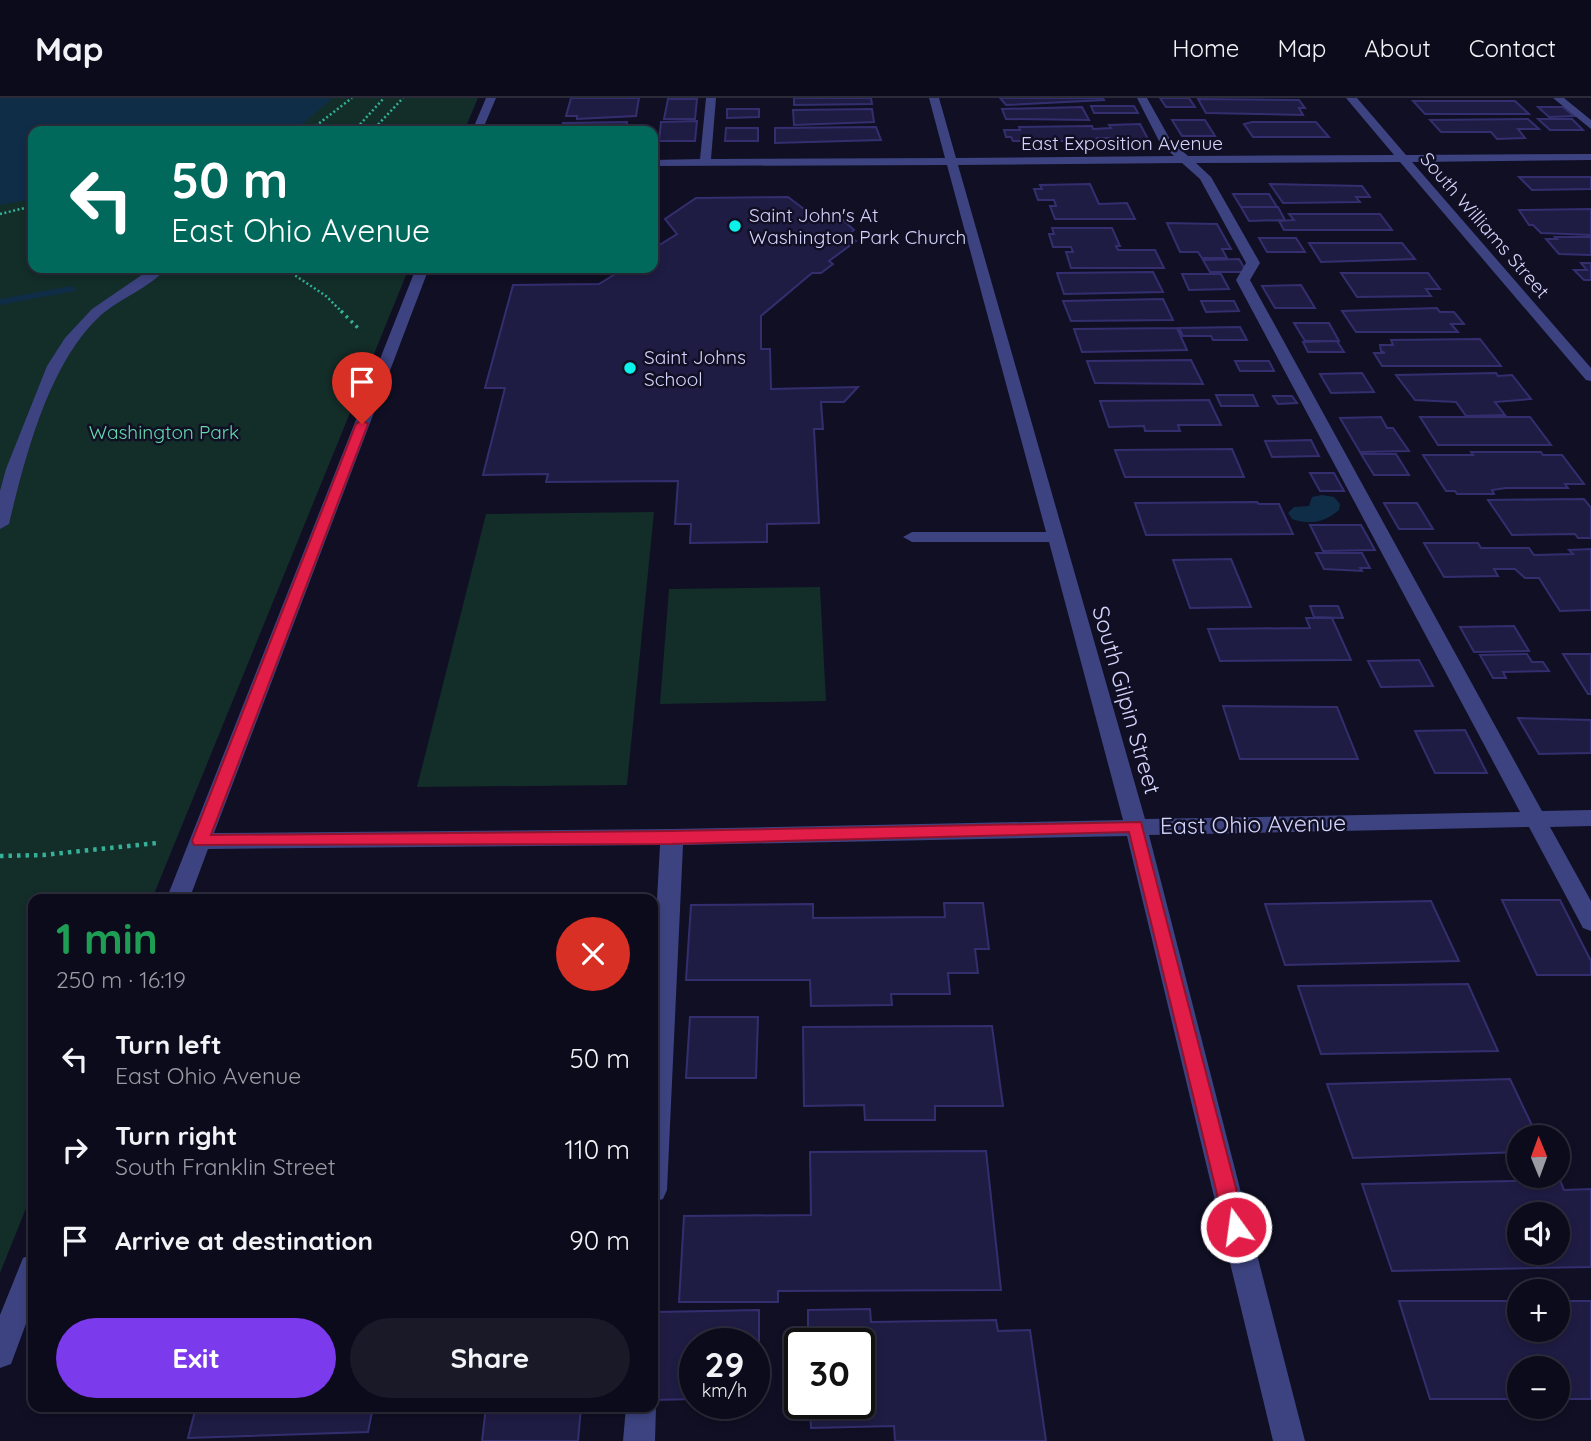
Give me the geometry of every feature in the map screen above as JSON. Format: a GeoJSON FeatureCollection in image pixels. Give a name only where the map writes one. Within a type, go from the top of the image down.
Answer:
{"type":"FeatureCollection","features":[{"type":"Feature","properties":{"kind":"street"},"geometry":{"type":"LineString","coordinates":[[479,126],[491,98]]}},
{"type":"Feature","properties":{"kind":"street"},"geometry":{"type":"LineString","coordinates":[[705,163],[711,98]]}},
{"type":"Feature","properties":{"kind":"street","name":"South Gilpin Street"},"geometry":{"type":"LineString","coordinates":[[934,98],[949,161],[1136,826],[1289,1441]]}},
{"type":"Feature","properties":{"kind":"street"},"geometry":{"type":"LineString","coordinates":[[1142,98],[1166,143],[1205,177],[1253,263],[1244,279],[1591,922]]}},
{"type":"Feature","properties":{"kind":"street","name":"South Williams Street"},"geometry":{"type":"LineString","coordinates":[[1351,98],[1591,377]]}},
{"type":"Feature","properties":{"kind":"street"},"geometry":{"type":"LineString","coordinates":[[1558,98],[1591,127]]}},
{"type":"Feature","properties":{"kind":"street","name":"East Exposition Avenue"},"geometry":{"type":"LineString","coordinates":[[658,163],[1591,157]]}},
{"type":"Feature","properties":{"kind":"street"},"geometry":{"type":"LineString","coordinates":[[0,524],[14,469],[54,366],[70,341],[97,312],[153,273]]}},
{"type":"Feature","properties":{"kind":"street"},"geometry":{"type":"LineString","coordinates":[[179,894],[420,273]]}},
{"type":"Feature","properties":{"kind":"street"},"geometry":{"type":"LineString","coordinates":[[912,537],[1055,537]]}},
{"type":"Feature","properties":{"kind":"street","name":"East Ohio Avenue"},"geometry":{"type":"LineString","coordinates":[[200,841],[671,838],[1591,818]]}},
{"type":"Feature","properties":{"kind":"street"},"geometry":{"type":"LineString","coordinates":[[658,1092],[671,838]]}},
{"type":"Feature","properties":{"kind":"street"},"geometry":{"type":"LineString","coordinates":[[0,1353],[28,1281]]}},
{"type":"Feature","properties":{"kind":"street"},"geometry":{"type":"LineString","coordinates":[[639,1441],[641,1412]]}},
{"type":"Feature","properties":{"kind":"path"},"geometry":{"type":"LineString","coordinates":[[315,126],[352,98]]}},
{"type":"Feature","properties":{"kind":"path"},"geometry":{"type":"LineString","coordinates":[[359,126],[384,98]]}},
{"type":"Feature","properties":{"kind":"path"},"geometry":{"type":"LineString","coordinates":[[377,126],[403,98]]}},
{"type":"Feature","properties":{"kind":"path"},"geometry":{"type":"LineString","coordinates":[[0,214],[28,207]]}},
{"type":"Feature","properties":{"kind":"path"},"geometry":{"type":"LineString","coordinates":[[292,273],[326,296],[358,328]]}},
{"type":"Feature","properties":{"kind":"path"},"geometry":{"type":"LineString","coordinates":[[0,856],[43,855],[200,841]]}},
{"type":"Feature","properties":{"kind":"green space","name":"Washington Park"},"geometry":{"type":"Polygon","coordinates":[[[0,98],[478,98],[466,126],[28,126],[28,273],[407,273],[154,894],[28,894],[28,1203],[0,1273],[0,98]]]}},
{"type":"Feature","properties":{"kind":"green space"},"geometry":{"type":"Polygon","coordinates":[[[654,512],[627,785],[417,787],[486,514],[654,512]]]}},
{"type":"Feature","properties":{"kind":"green space"},"geometry":{"type":"Polygon","coordinates":[[[820,587],[826,701],[660,704],[669,589],[820,587]]]}},
{"type":"Feature","properties":{"kind":"water"},"geometry":{"type":"Polygon","coordinates":[[[0,98],[333,98],[304,123],[296,126],[28,126],[28,200],[0,205],[0,98]]]}},
{"type":"Feature","properties":{"kind":"water"},"geometry":{"type":"Polygon","coordinates":[[[1312,497],[1334,497],[1340,504],[1339,510],[1328,518],[1305,522],[1292,519],[1288,513],[1294,507],[1309,506],[1312,497]]]}},
{"type":"Feature","properties":{"kind":"building"},"geometry":{"type":"Polygon","coordinates":[[[571,98],[639,98],[636,116],[577,119],[577,116],[566,116],[571,98]]]}},
{"type":"Feature","properties":{"kind":"building"},"geometry":{"type":"Polygon","coordinates":[[[794,98],[871,98],[872,104],[794,105],[794,98]]]}},
{"type":"Feature","properties":{"kind":"building"},"geometry":{"type":"Polygon","coordinates":[[[1000,98],[1103,98],[1104,100],[1006,105],[1000,98]]]}},
{"type":"Feature","properties":{"kind":"building"},"geometry":{"type":"Polygon","coordinates":[[[1160,98],[1189,98],[1195,107],[1166,107],[1160,98]]]}},
{"type":"Feature","properties":{"kind":"building"},"geometry":{"type":"Polygon","coordinates":[[[668,99],[697,99],[695,119],[664,119],[668,99]]]}},
{"type":"Feature","properties":{"kind":"building"},"geometry":{"type":"Polygon","coordinates":[[[1198,99],[1299,100],[1305,108],[1299,108],[1303,115],[1206,113],[1198,99]]]}},
{"type":"Feature","properties":{"kind":"building"},"geometry":{"type":"Polygon","coordinates":[[[1413,101],[1515,101],[1529,114],[1425,114],[1413,101]]]}},
{"type":"Feature","properties":{"kind":"building"},"geometry":{"type":"Polygon","coordinates":[[[1091,106],[1134,106],[1138,113],[1094,113],[1091,106]]]}},
{"type":"Feature","properties":{"kind":"building"},"geometry":{"type":"Polygon","coordinates":[[[1082,107],[1089,120],[1006,119],[1002,109],[1082,107]]]}},
{"type":"Feature","properties":{"kind":"building"},"geometry":{"type":"Polygon","coordinates":[[[1538,107],[1563,107],[1574,116],[1549,117],[1538,107]]]}},
{"type":"Feature","properties":{"kind":"building"},"geometry":{"type":"Polygon","coordinates":[[[727,109],[759,109],[759,117],[727,118],[727,109]]]}},
{"type":"Feature","properties":{"kind":"building"},"geometry":{"type":"Polygon","coordinates":[[[872,109],[874,122],[794,125],[793,110],[872,109]]]}},
{"type":"Feature","properties":{"kind":"building"},"geometry":{"type":"Polygon","coordinates":[[[1528,119],[1539,129],[1518,129],[1525,138],[1497,139],[1491,132],[1441,132],[1430,120],[1528,119]]]}},
{"type":"Feature","properties":{"kind":"building"},"geometry":{"type":"Polygon","coordinates":[[[1538,119],[1572,119],[1583,130],[1550,130],[1538,119]]]}},
{"type":"Feature","properties":{"kind":"building"},"geometry":{"type":"Polygon","coordinates":[[[1172,120],[1205,120],[1215,136],[1182,136],[1172,120]]]}},
{"type":"Feature","properties":{"kind":"building"},"geometry":{"type":"Polygon","coordinates":[[[697,121],[695,141],[659,141],[661,122],[697,121]]]}},
{"type":"Feature","properties":{"kind":"building"},"geometry":{"type":"Polygon","coordinates":[[[627,122],[627,126],[562,126],[563,123],[627,122]]]}},
{"type":"Feature","properties":{"kind":"building"},"geometry":{"type":"Polygon","coordinates":[[[1316,122],[1329,137],[1253,137],[1244,124],[1316,122]]]}},
{"type":"Feature","properties":{"kind":"building"},"geometry":{"type":"Polygon","coordinates":[[[1140,124],[1149,141],[1097,138],[1098,141],[1013,141],[1011,137],[1006,137],[1004,130],[1020,130],[1019,127],[1092,126],[1093,129],[1111,128],[1109,125],[1140,124]]]}},
{"type":"Feature","properties":{"kind":"building"},"geometry":{"type":"Polygon","coordinates":[[[876,127],[881,140],[775,143],[775,128],[876,127]]]}},
{"type":"Feature","properties":{"kind":"building"},"geometry":{"type":"Polygon","coordinates":[[[726,128],[758,128],[758,141],[725,141],[726,128]]]}},
{"type":"Feature","properties":{"kind":"building"},"geometry":{"type":"Polygon","coordinates":[[[1519,177],[1591,177],[1591,189],[1532,190],[1519,177]]]}},
{"type":"Feature","properties":{"kind":"building"},"geometry":{"type":"Polygon","coordinates":[[[1090,184],[1099,204],[1127,203],[1135,219],[1055,219],[1050,206],[1056,206],[1054,200],[1038,200],[1034,189],[1042,189],[1040,185],[1090,184]]]}},
{"type":"Feature","properties":{"kind":"building"},"geometry":{"type":"Polygon","coordinates":[[[1270,184],[1362,186],[1370,197],[1356,197],[1360,202],[1283,203],[1270,184]]]}},
{"type":"Feature","properties":{"kind":"building"},"geometry":{"type":"Polygon","coordinates":[[[1233,194],[1269,194],[1277,207],[1241,207],[1233,194]]]}},
{"type":"Feature","properties":{"kind":"building","name":"Saint Johns School"},"geometry":{"type":"Polygon","coordinates":[[[788,197],[812,215],[838,215],[854,230],[848,235],[856,241],[829,261],[833,264],[821,273],[812,273],[761,316],[761,349],[770,349],[771,389],[858,387],[844,402],[821,402],[823,429],[814,429],[819,523],[767,524],[767,542],[690,543],[691,524],[675,524],[678,481],[546,482],[548,474],[483,475],[505,388],[485,388],[513,285],[599,284],[617,273],[658,273],[658,246],[677,234],[665,219],[696,198],[788,197]]]}},
{"type":"Feature","properties":{"kind":"building"},"geometry":{"type":"Polygon","coordinates":[[[1241,207],[1278,207],[1285,220],[1249,221],[1241,207]]]}},
{"type":"Feature","properties":{"kind":"building"},"geometry":{"type":"Polygon","coordinates":[[[1591,209],[1591,235],[1541,233],[1533,225],[1529,225],[1519,210],[1591,209]]]}},
{"type":"Feature","properties":{"kind":"building"},"geometry":{"type":"Polygon","coordinates":[[[1289,214],[1380,214],[1392,230],[1284,230],[1279,221],[1294,220],[1289,214]]]}},
{"type":"Feature","properties":{"kind":"building"},"geometry":{"type":"Polygon","coordinates":[[[1167,223],[1217,224],[1231,249],[1222,249],[1227,258],[1202,258],[1198,252],[1180,252],[1167,223]]]}},
{"type":"Feature","properties":{"kind":"building"},"geometry":{"type":"Polygon","coordinates":[[[1052,228],[1112,228],[1120,246],[1116,246],[1118,250],[1155,250],[1164,268],[1071,268],[1066,252],[1073,252],[1071,247],[1053,247],[1049,234],[1054,234],[1052,228]]]}},
{"type":"Feature","properties":{"kind":"building"},"geometry":{"type":"Polygon","coordinates":[[[1555,237],[1591,237],[1591,255],[1559,254],[1546,239],[1557,239],[1555,237]]]}},
{"type":"Feature","properties":{"kind":"building"},"geometry":{"type":"Polygon","coordinates":[[[1259,238],[1296,238],[1305,252],[1267,252],[1259,238]]]}},
{"type":"Feature","properties":{"kind":"building"},"geometry":{"type":"Polygon","coordinates":[[[1309,243],[1402,243],[1415,259],[1321,262],[1309,243]]]}},
{"type":"Feature","properties":{"kind":"building"},"geometry":{"type":"Polygon","coordinates":[[[1239,259],[1247,272],[1210,272],[1203,260],[1239,259]]]}},
{"type":"Feature","properties":{"kind":"building"},"geometry":{"type":"Polygon","coordinates":[[[1581,263],[1591,263],[1591,280],[1584,280],[1574,270],[1587,270],[1581,263]]]}},
{"type":"Feature","properties":{"kind":"building"},"geometry":{"type":"Polygon","coordinates":[[[1153,272],[1163,292],[1064,294],[1057,273],[1153,272]]]}},
{"type":"Feature","properties":{"kind":"building"},"geometry":{"type":"Polygon","coordinates":[[[1341,273],[1428,273],[1440,289],[1426,289],[1431,296],[1357,297],[1341,273]]]}},
{"type":"Feature","properties":{"kind":"building"},"geometry":{"type":"Polygon","coordinates":[[[1182,274],[1221,274],[1229,289],[1189,290],[1182,274]]]}},
{"type":"Feature","properties":{"kind":"building"},"geometry":{"type":"Polygon","coordinates":[[[1301,285],[1315,308],[1275,308],[1262,286],[1301,285]]]}},
{"type":"Feature","properties":{"kind":"building"},"geometry":{"type":"Polygon","coordinates":[[[1163,299],[1173,320],[1071,321],[1063,301],[1163,299]]]}},
{"type":"Feature","properties":{"kind":"building"},"geometry":{"type":"Polygon","coordinates":[[[1201,301],[1234,301],[1239,311],[1206,312],[1201,301]]]}},
{"type":"Feature","properties":{"kind":"building"},"geometry":{"type":"Polygon","coordinates":[[[1437,308],[1440,312],[1454,312],[1464,324],[1451,324],[1458,332],[1356,332],[1342,311],[1437,308]]]}},
{"type":"Feature","properties":{"kind":"building"},"geometry":{"type":"Polygon","coordinates":[[[1294,323],[1329,323],[1339,341],[1305,341],[1294,323]]]}},
{"type":"Feature","properties":{"kind":"building"},"geometry":{"type":"Polygon","coordinates":[[[1240,327],[1247,340],[1213,340],[1211,336],[1183,336],[1179,328],[1240,327]]]}},
{"type":"Feature","properties":{"kind":"building"},"geometry":{"type":"Polygon","coordinates":[[[1177,328],[1187,350],[1082,352],[1074,329],[1177,328]]]}},
{"type":"Feature","properties":{"kind":"building"},"geometry":{"type":"Polygon","coordinates":[[[1480,339],[1501,366],[1382,366],[1374,353],[1385,353],[1381,351],[1380,345],[1393,345],[1391,340],[1480,339]]]}},
{"type":"Feature","properties":{"kind":"building"},"geometry":{"type":"Polygon","coordinates":[[[1337,341],[1344,352],[1308,352],[1303,342],[1337,341]]]}},
{"type":"Feature","properties":{"kind":"building"},"geometry":{"type":"Polygon","coordinates":[[[1191,360],[1203,384],[1095,383],[1087,361],[1191,360]]]}},
{"type":"Feature","properties":{"kind":"building"},"geometry":{"type":"Polygon","coordinates":[[[1235,361],[1269,361],[1274,371],[1240,371],[1235,361]]]}},
{"type":"Feature","properties":{"kind":"building"},"geometry":{"type":"Polygon","coordinates":[[[1362,373],[1374,392],[1331,393],[1320,374],[1362,373]]]}},
{"type":"Feature","properties":{"kind":"building"},"geometry":{"type":"Polygon","coordinates":[[[1496,373],[1498,376],[1512,375],[1531,399],[1495,402],[1505,415],[1466,416],[1456,402],[1415,400],[1396,375],[1496,373]]]}},
{"type":"Feature","properties":{"kind":"building"},"geometry":{"type":"Polygon","coordinates":[[[1216,395],[1253,395],[1258,406],[1221,406],[1216,395]]]}},
{"type":"Feature","properties":{"kind":"building"},"geometry":{"type":"Polygon","coordinates":[[[1273,396],[1292,396],[1297,403],[1278,404],[1273,396]]]}},
{"type":"Feature","properties":{"kind":"building"},"geometry":{"type":"Polygon","coordinates":[[[1209,400],[1221,425],[1178,425],[1180,431],[1145,431],[1144,426],[1109,427],[1100,401],[1209,400]]]}},
{"type":"Feature","properties":{"kind":"building"},"geometry":{"type":"Polygon","coordinates":[[[1381,417],[1387,428],[1393,428],[1409,451],[1360,452],[1340,418],[1381,417]]]}},
{"type":"Feature","properties":{"kind":"building"},"geometry":{"type":"Polygon","coordinates":[[[1420,417],[1530,417],[1551,445],[1438,445],[1420,417]]]}},
{"type":"Feature","properties":{"kind":"building"},"geometry":{"type":"Polygon","coordinates":[[[1311,440],[1319,456],[1272,457],[1265,441],[1311,440]]]}},
{"type":"Feature","properties":{"kind":"building"},"geometry":{"type":"Polygon","coordinates":[[[1232,449],[1244,477],[1125,477],[1115,450],[1232,449]]]}},
{"type":"Feature","properties":{"kind":"building"},"geometry":{"type":"Polygon","coordinates":[[[1471,452],[1541,452],[1543,455],[1562,455],[1584,484],[1565,484],[1568,488],[1506,488],[1492,490],[1494,494],[1457,494],[1455,491],[1446,491],[1423,455],[1473,455],[1471,452]]]}},
{"type":"Feature","properties":{"kind":"building"},"geometry":{"type":"Polygon","coordinates":[[[1361,454],[1396,454],[1409,475],[1374,475],[1361,454]]]}},
{"type":"Feature","properties":{"kind":"building"},"geometry":{"type":"Polygon","coordinates":[[[1310,473],[1334,473],[1344,491],[1320,491],[1310,473]]]}},
{"type":"Feature","properties":{"kind":"building"},"geometry":{"type":"Polygon","coordinates":[[[1584,499],[1591,508],[1591,538],[1578,538],[1575,534],[1512,535],[1488,500],[1584,499]]]}},
{"type":"Feature","properties":{"kind":"building"},"geometry":{"type":"Polygon","coordinates":[[[1135,503],[1279,504],[1293,534],[1146,535],[1135,503]]]}},
{"type":"Feature","properties":{"kind":"building"},"geometry":{"type":"Polygon","coordinates":[[[1384,503],[1417,503],[1433,529],[1399,529],[1384,503]]]}},
{"type":"Feature","properties":{"kind":"building"},"geometry":{"type":"Polygon","coordinates":[[[1310,525],[1361,525],[1375,550],[1323,551],[1310,525]]]}},
{"type":"Feature","properties":{"kind":"building"},"geometry":{"type":"Polygon","coordinates":[[[1424,543],[1478,543],[1481,548],[1529,548],[1534,555],[1573,554],[1569,550],[1591,549],[1591,610],[1560,611],[1539,578],[1525,578],[1515,569],[1494,569],[1498,576],[1444,577],[1424,543]]]}},
{"type":"Feature","properties":{"kind":"building"},"geometry":{"type":"Polygon","coordinates":[[[1316,553],[1362,553],[1370,568],[1360,568],[1362,571],[1324,569],[1316,553]]]}},
{"type":"Feature","properties":{"kind":"building"},"geometry":{"type":"Polygon","coordinates":[[[1231,559],[1251,607],[1190,608],[1173,560],[1231,559]]]}},
{"type":"Feature","properties":{"kind":"building"},"geometry":{"type":"Polygon","coordinates":[[[1310,606],[1338,606],[1343,618],[1314,617],[1310,606]]]}},
{"type":"Feature","properties":{"kind":"building"},"geometry":{"type":"Polygon","coordinates":[[[1306,618],[1332,618],[1351,660],[1220,661],[1208,629],[1310,628],[1306,618]]]}},
{"type":"Feature","properties":{"kind":"building"},"geometry":{"type":"Polygon","coordinates":[[[1514,626],[1529,651],[1474,652],[1460,627],[1514,626]]]}},
{"type":"Feature","properties":{"kind":"building"},"geometry":{"type":"Polygon","coordinates":[[[1527,654],[1532,662],[1543,662],[1549,671],[1503,672],[1506,678],[1493,678],[1480,655],[1527,654]]]}},
{"type":"Feature","properties":{"kind":"building"},"geometry":{"type":"Polygon","coordinates":[[[1563,654],[1591,654],[1591,694],[1588,694],[1563,654]]]}},
{"type":"Feature","properties":{"kind":"building"},"geometry":{"type":"Polygon","coordinates":[[[1419,660],[1433,686],[1381,687],[1368,661],[1419,660]]]}},
{"type":"Feature","properties":{"kind":"building"},"geometry":{"type":"Polygon","coordinates":[[[1223,706],[1337,707],[1358,759],[1240,759],[1223,706]]]}},
{"type":"Feature","properties":{"kind":"building"},"geometry":{"type":"Polygon","coordinates":[[[1518,718],[1591,720],[1591,753],[1539,754],[1518,718]]]}},
{"type":"Feature","properties":{"kind":"building"},"geometry":{"type":"Polygon","coordinates":[[[1465,730],[1487,773],[1435,773],[1415,731],[1465,730]]]}},
{"type":"Feature","properties":{"kind":"building"},"geometry":{"type":"Polygon","coordinates":[[[1502,900],[1560,900],[1591,961],[1591,975],[1537,975],[1502,900]]]}},
{"type":"Feature","properties":{"kind":"building"},"geometry":{"type":"Polygon","coordinates":[[[1431,901],[1459,961],[1285,965],[1265,904],[1431,901]]]}},
{"type":"Feature","properties":{"kind":"building"},"geometry":{"type":"Polygon","coordinates":[[[944,903],[983,903],[989,949],[975,949],[978,973],[948,973],[950,994],[891,994],[892,1005],[811,1006],[810,980],[686,980],[691,905],[813,904],[813,918],[945,917],[944,903]]]}},
{"type":"Feature","properties":{"kind":"building"},"geometry":{"type":"Polygon","coordinates":[[[1468,984],[1498,1051],[1321,1054],[1298,986],[1468,984]]]}},
{"type":"Feature","properties":{"kind":"building"},"geometry":{"type":"Polygon","coordinates":[[[690,1017],[758,1017],[756,1078],[686,1078],[690,1017]]]}},
{"type":"Feature","properties":{"kind":"building"},"geometry":{"type":"Polygon","coordinates":[[[992,1026],[1003,1106],[935,1106],[935,1120],[865,1120],[864,1105],[804,1106],[803,1027],[992,1026]]]}},
{"type":"Feature","properties":{"kind":"building"},"geometry":{"type":"Polygon","coordinates":[[[1510,1079],[1532,1125],[1507,1125],[1507,1152],[1353,1158],[1327,1084],[1510,1079]]]}},
{"type":"Feature","properties":{"kind":"building"},"geometry":{"type":"Polygon","coordinates":[[[986,1151],[1001,1290],[778,1291],[778,1302],[679,1302],[684,1216],[811,1215],[810,1152],[986,1151]]]}},
{"type":"Feature","properties":{"kind":"building"},"geometry":{"type":"Polygon","coordinates":[[[1507,1181],[1507,1188],[1591,1189],[1591,1267],[1392,1271],[1362,1184],[1507,1181]]]}},
{"type":"Feature","properties":{"kind":"building"},"geometry":{"type":"Polygon","coordinates":[[[1399,1301],[1507,1301],[1507,1342],[1570,1342],[1570,1301],[1591,1301],[1591,1399],[1570,1399],[1570,1356],[1507,1356],[1507,1399],[1430,1399],[1399,1301]]]}},
{"type":"Feature","properties":{"kind":"building"},"geometry":{"type":"Polygon","coordinates":[[[870,1309],[871,1322],[996,1320],[998,1331],[1030,1330],[1046,1441],[895,1441],[894,1426],[811,1428],[811,1419],[875,1419],[875,1328],[808,1328],[808,1310],[870,1309]]]}},
{"type":"Feature","properties":{"kind":"building"},"geometry":{"type":"Polygon","coordinates":[[[759,1310],[759,1328],[679,1328],[679,1399],[658,1400],[658,1312],[759,1310]]]}},
{"type":"Feature","properties":{"kind":"building"},"geometry":{"type":"Polygon","coordinates":[[[195,1412],[372,1412],[368,1432],[188,1438],[195,1412]]]}},
{"type":"Feature","properties":{"kind":"building"},"geometry":{"type":"Polygon","coordinates":[[[485,1412],[581,1412],[578,1441],[482,1441],[485,1412]]]}},
{"type":"Feature","properties":{"kind":"waterway"},"geometry":{"type":"LineString","coordinates":[[0,302],[71,289]]}},
{"type":"Feature","properties":{"kind":"place","name":"Saint John's At Washington Park Church"},"geometry":{"type":"Point","coordinates":[735,226]}},
{"type":"Feature","properties":{"kind":"place","name":"Saint Johns School"},"geometry":{"type":"Point","coordinates":[630,368]}},
{"type":"Feature","properties":{"kind":"route"},"geometry":{"type":"LineString","coordinates":[[362,424],[200,841],[671,838],[1136,826],[1236,1227]]}}]}
